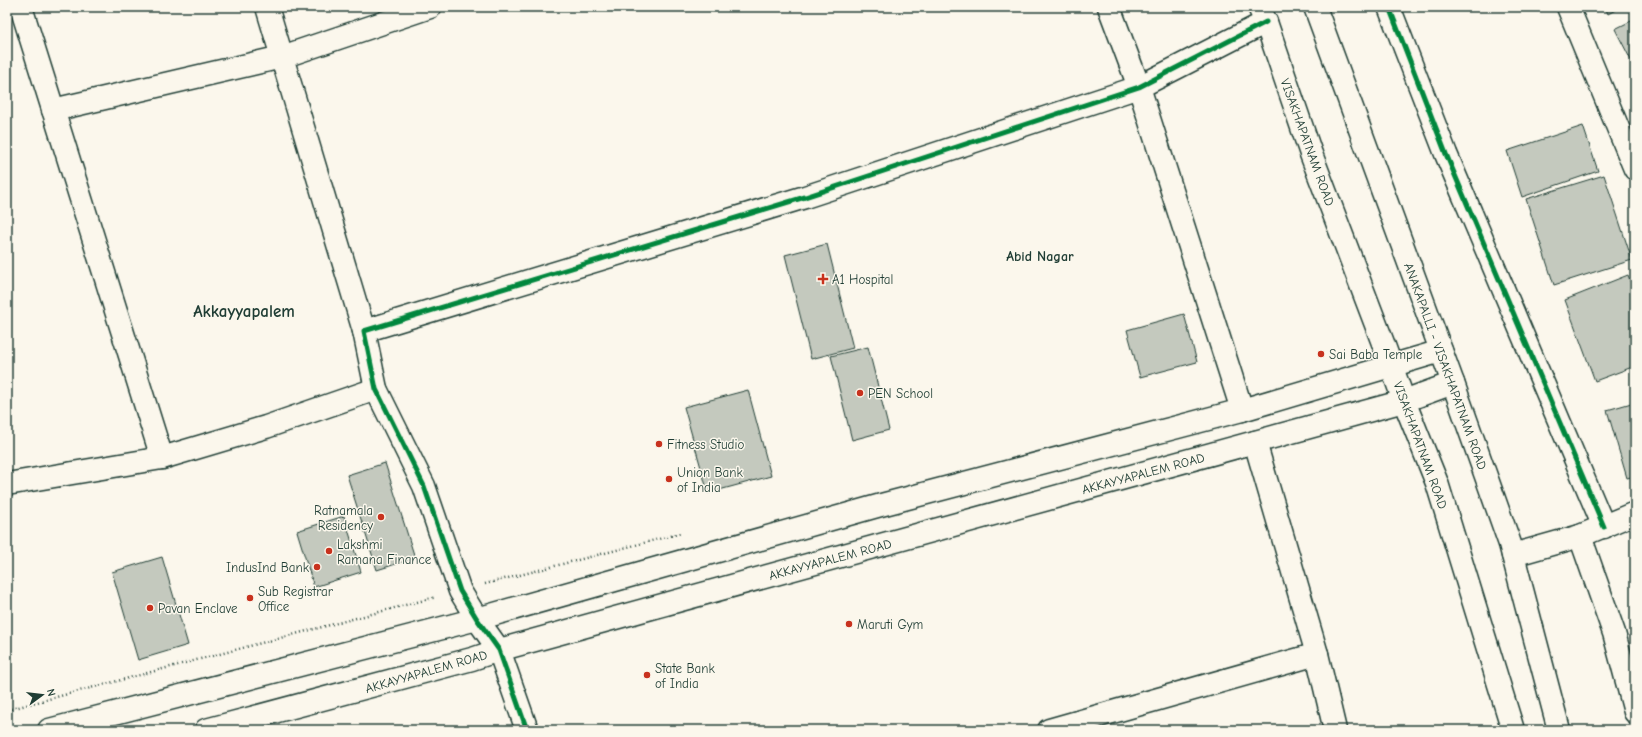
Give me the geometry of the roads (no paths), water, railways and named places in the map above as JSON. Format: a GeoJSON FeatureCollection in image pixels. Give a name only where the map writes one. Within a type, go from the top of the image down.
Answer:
{"type":"FeatureCollection","features":[{"type":"Feature","properties":{"kind":"street"},"geometry":{"type":"LineString","coordinates":[[21,7],[162,458]]}},
{"type":"Feature","properties":{"kind":"street"},"geometry":{"type":"LineString","coordinates":[[266,7],[364,331],[376,389],[424,486],[460,591],[477,619],[499,650],[527,730]]}},
{"type":"Feature","properties":{"kind":"street"},"geometry":{"type":"LineString","coordinates":[[53,110],[282,57],[430,7]]}},
{"type":"Feature","properties":{"kind":"street"},"geometry":{"type":"LineString","coordinates":[[1109,7],[1139,87],[1242,410]]}},
{"type":"Feature","properties":{"kind":"street","name":"ANAKAPALLI - VISAKHAPATNAM ROAD"},"geometry":{"type":"LineString","coordinates":[[1315,7],[1453,383],[1513,555],[1559,730]]}},
{"type":"Feature","properties":{"kind":"street"},"geometry":{"type":"LineString","coordinates":[[1389,7],[1446,154],[1604,527]]}},
{"type":"Feature","properties":{"kind":"street"},"geometry":{"type":"LineString","coordinates":[[1568,7],[1635,169]]}},
{"type":"Feature","properties":{"kind":"street"},"geometry":{"type":"LineString","coordinates":[[364,331],[805,197],[1139,87],[1262,15]]}},
{"type":"Feature","properties":{"kind":"street","name":"VISAKHAPATNAM ROAD"},"geometry":{"type":"LineString","coordinates":[[1262,15],[1310,154],[1392,366],[1404,401],[1437,483],[1513,730]]}},
{"type":"Feature","properties":{"kind":"street"},"geometry":{"type":"LineString","coordinates":[[49,730],[477,619],[881,505],[1242,410],[1441,351]]}},
{"type":"Feature","properties":{"kind":"street","name":"AKKAYYAPALEM ROAD"},"geometry":{"type":"LineString","coordinates":[[206,730],[472,659],[499,650],[1404,401],[1453,383]]}},
{"type":"Feature","properties":{"kind":"street"},"geometry":{"type":"LineString","coordinates":[[7,484],[162,458],[266,427],[376,389]]}},
{"type":"Feature","properties":{"kind":"street"},"geometry":{"type":"LineString","coordinates":[[1255,442],[1317,654],[1335,730]]}},
{"type":"Feature","properties":{"kind":"street"},"geometry":{"type":"LineString","coordinates":[[1513,555],[1580,536],[1635,513]]}},
{"type":"Feature","properties":{"kind":"street"},"geometry":{"type":"LineString","coordinates":[[1580,536],[1614,633],[1635,712]]}},
{"type":"Feature","properties":{"kind":"street"},"geometry":{"type":"LineString","coordinates":[[1049,730],[1317,654]]}},
{"type":"Feature","properties":{"kind":"place","name":"A1 Hospital"},"geometry":{"type":"Point","coordinates":[823,279]}},
{"type":"Feature","properties":{"kind":"place","name":"Sai Baba Temple"},"geometry":{"type":"Point","coordinates":[1321,354]}},
{"type":"Feature","properties":{"kind":"place","name":"PEN School"},"geometry":{"type":"Point","coordinates":[860,393]}},
{"type":"Feature","properties":{"kind":"place","name":"Fitness Studio"},"geometry":{"type":"Point","coordinates":[659,444]}},
{"type":"Feature","properties":{"kind":"place","name":"Union Bank of India"},"geometry":{"type":"Point","coordinates":[669,479]}},
{"type":"Feature","properties":{"kind":"place","name":"Ratnamala Residency"},"geometry":{"type":"Point","coordinates":[381,517]}},
{"type":"Feature","properties":{"kind":"place","name":"Lakshmi Ramana Finance"},"geometry":{"type":"Point","coordinates":[329,551]}},
{"type":"Feature","properties":{"kind":"place","name":"IndusInd Bank"},"geometry":{"type":"Point","coordinates":[317,567]}},
{"type":"Feature","properties":{"kind":"place","name":"Sub Registrar Office"},"geometry":{"type":"Point","coordinates":[250,598]}},
{"type":"Feature","properties":{"kind":"place","name":"Pavan Enclave"},"geometry":{"type":"Point","coordinates":[150,608]}},
{"type":"Feature","properties":{"kind":"place","name":"Maruti Gym"},"geometry":{"type":"Point","coordinates":[849,624]}},
{"type":"Feature","properties":{"kind":"place","name":"State Bank of India"},"geometry":{"type":"Point","coordinates":[647,675]}},
{"type":"Feature","properties":{"kind":"district","name":"Abid Nagar"},"geometry":{"type":"Point","coordinates":[1040,256]}},
{"type":"Feature","properties":{"kind":"district","name":"Akkayyapalem"},"geometry":{"type":"Point","coordinates":[244,311]}}]}
